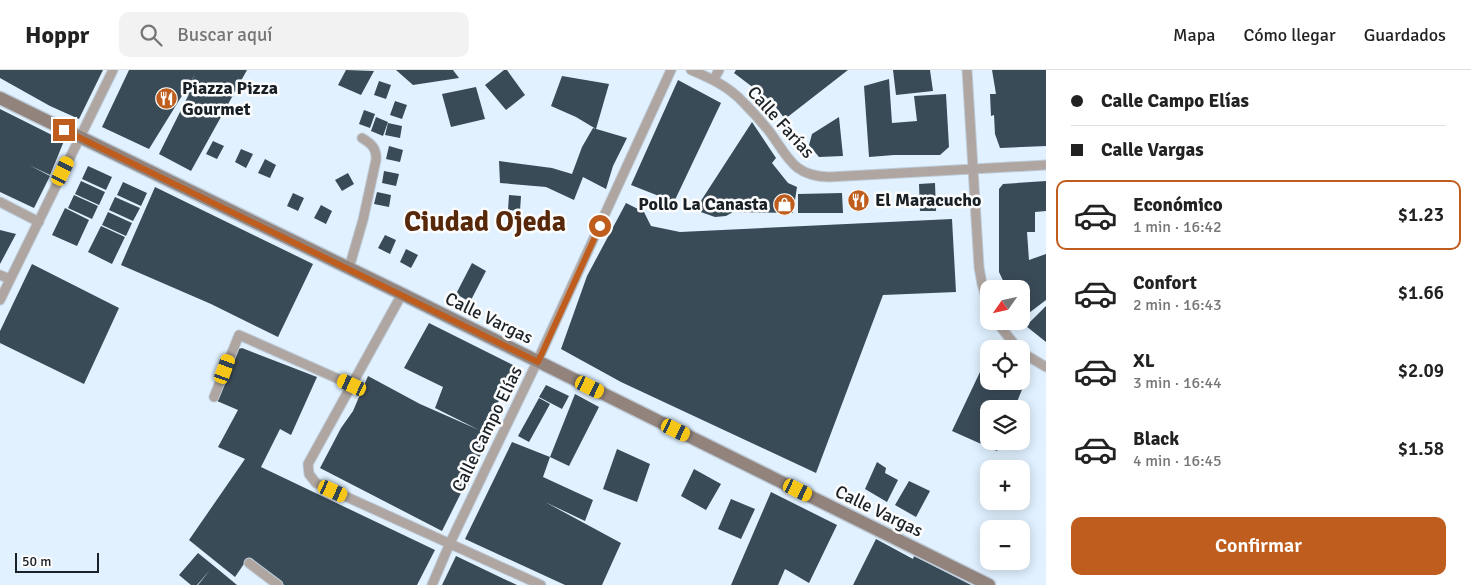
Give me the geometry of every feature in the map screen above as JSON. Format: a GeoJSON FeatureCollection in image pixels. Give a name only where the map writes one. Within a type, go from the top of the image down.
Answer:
{"type":"FeatureCollection","features":[{"type":"Feature","properties":{"kind":"street"},"geometry":{"type":"LineString","coordinates":[[0,300],[113,70]]}},
{"type":"Feature","properties":{"kind":"street","name":"Calle Campo Elías"},"geometry":{"type":"LineString","coordinates":[[432,585],[450,543],[538,362],[671,70]]}},
{"type":"Feature","properties":{"kind":"street","name":"Calle Farías"},"geometry":{"type":"LineString","coordinates":[[691,70],[714,79],[742,100],[768,130],[790,162],[800,170],[813,176],[829,178],[1046,165]]}},
{"type":"Feature","properties":{"kind":"street"},"geometry":{"type":"LineString","coordinates":[[714,79],[719,70]]}},
{"type":"Feature","properties":{"kind":"street"},"geometry":{"type":"LineString","coordinates":[[967,70],[981,280]]}},
{"type":"Feature","properties":{"kind":"street","name":"Calle Vargas"},"geometry":{"type":"LineString","coordinates":[[0,98],[402,294],[989,585]]}},
{"type":"Feature","properties":{"kind":"street"},"geometry":{"type":"LineString","coordinates":[[349,268],[363,220],[376,160],[374,149],[370,143],[362,138]]}},
{"type":"Feature","properties":{"kind":"street"},"geometry":{"type":"LineString","coordinates":[[0,202],[38,222]]}},
{"type":"Feature","properties":{"kind":"street"},"geometry":{"type":"LineString","coordinates":[[0,275],[10,279]]}},
{"type":"Feature","properties":{"kind":"street"},"geometry":{"type":"LineString","coordinates":[[402,294],[308,464],[309,474],[316,483],[541,585]]}},
{"type":"Feature","properties":{"kind":"street"},"geometry":{"type":"LineString","coordinates":[[1003,330],[1011,340]]}},
{"type":"Feature","properties":{"kind":"street"},"geometry":{"type":"LineString","coordinates":[[214,397],[238,335],[352,385]]}},
{"type":"Feature","properties":{"kind":"street"},"geometry":{"type":"LineString","coordinates":[[1030,357],[1046,367]]}},
{"type":"Feature","properties":{"kind":"street"},"geometry":{"type":"LineString","coordinates":[[250,564],[278,585]]}},
{"type":"Feature","properties":{"kind":"building"},"geometry":{"type":"Polygon","coordinates":[[[0,70],[103,70],[79,119],[50,106],[0,78],[0,70]]]}},
{"type":"Feature","properties":{"kind":"building"},"geometry":{"type":"Polygon","coordinates":[[[129,70],[247,70],[191,171],[159,154],[188,96],[184,94],[196,73],[149,149],[102,127],[129,70]]]}},
{"type":"Feature","properties":{"kind":"building"},"geometry":{"type":"Polygon","coordinates":[[[346,70],[374,71],[361,95],[338,85],[346,70]]]}},
{"type":"Feature","properties":{"kind":"building"},"geometry":{"type":"Polygon","coordinates":[[[396,70],[453,70],[459,78],[413,85],[396,70]]]}},
{"type":"Feature","properties":{"kind":"building"},"geometry":{"type":"Polygon","coordinates":[[[504,70],[507,70],[525,95],[506,110],[485,85],[504,70]]]}},
{"type":"Feature","properties":{"kind":"building"},"geometry":{"type":"Polygon","coordinates":[[[736,70],[848,70],[785,119],[771,101],[734,73],[736,70]]]}},
{"type":"Feature","properties":{"kind":"building"},"geometry":{"type":"Polygon","coordinates":[[[893,70],[930,70],[933,91],[896,95],[893,70]]]}},
{"type":"Feature","properties":{"kind":"building"},"geometry":{"type":"Polygon","coordinates":[[[992,70],[1046,70],[1046,146],[1000,148],[995,134],[994,115],[991,116],[990,94],[996,94],[992,70]]]}},
{"type":"Feature","properties":{"kind":"building"},"geometry":{"type":"Polygon","coordinates":[[[562,76],[609,84],[596,129],[576,117],[551,106],[562,76]]]}},
{"type":"Feature","properties":{"kind":"building"},"geometry":{"type":"Polygon","coordinates":[[[889,79],[892,123],[917,121],[914,96],[946,94],[949,147],[940,155],[869,157],[864,86],[889,79]]]}},
{"type":"Feature","properties":{"kind":"building"},"geometry":{"type":"Polygon","coordinates":[[[678,80],[721,103],[674,202],[631,185],[678,80]]]}},
{"type":"Feature","properties":{"kind":"building"},"geometry":{"type":"Polygon","coordinates":[[[379,81],[391,85],[386,99],[374,95],[379,81]]]}},
{"type":"Feature","properties":{"kind":"building"},"geometry":{"type":"Polygon","coordinates":[[[476,87],[485,119],[451,127],[442,94],[476,87]]]}},
{"type":"Feature","properties":{"kind":"building"},"geometry":{"type":"Polygon","coordinates":[[[395,101],[407,105],[402,119],[390,115],[395,101]]]}},
{"type":"Feature","properties":{"kind":"building"},"geometry":{"type":"Polygon","coordinates":[[[0,109],[64,141],[50,175],[29,165],[50,176],[34,208],[0,192],[0,109]]]}},
{"type":"Feature","properties":{"kind":"building"},"geometry":{"type":"Polygon","coordinates":[[[364,110],[375,114],[370,128],[359,124],[364,110]]]}},
{"type":"Feature","properties":{"kind":"building"},"geometry":{"type":"Polygon","coordinates":[[[376,117],[388,122],[383,136],[371,131],[376,117]]]}},
{"type":"Feature","properties":{"kind":"building"},"geometry":{"type":"Polygon","coordinates":[[[839,117],[843,156],[819,157],[809,145],[812,134],[839,117]]]}},
{"type":"Feature","properties":{"kind":"building"},"geometry":{"type":"Polygon","coordinates":[[[752,122],[776,158],[772,163],[788,183],[797,187],[793,213],[733,212],[726,216],[715,217],[695,210],[752,122]]]}},
{"type":"Feature","properties":{"kind":"building"},"geometry":{"type":"Polygon","coordinates":[[[388,123],[402,126],[400,138],[385,135],[388,123]]]}},
{"type":"Feature","properties":{"kind":"building"},"geometry":{"type":"Polygon","coordinates":[[[593,128],[627,138],[613,166],[606,189],[583,177],[574,200],[546,187],[500,183],[499,161],[552,168],[572,174],[582,147],[593,128]]]}},
{"type":"Feature","properties":{"kind":"building"},"geometry":{"type":"Polygon","coordinates":[[[213,141],[224,146],[217,159],[206,154],[213,141]]]}},
{"type":"Feature","properties":{"kind":"building"},"geometry":{"type":"Polygon","coordinates":[[[389,146],[403,150],[400,162],[386,159],[389,146]]]}},
{"type":"Feature","properties":{"kind":"building"},"geometry":{"type":"Polygon","coordinates":[[[241,149],[253,154],[246,168],[235,162],[241,149]]]}},
{"type":"Feature","properties":{"kind":"building"},"geometry":{"type":"Polygon","coordinates":[[[265,159],[276,165],[270,178],[258,173],[265,159]]]}},
{"type":"Feature","properties":{"kind":"building"},"geometry":{"type":"Polygon","coordinates":[[[88,166],[112,177],[106,190],[82,179],[88,166]]]}},
{"type":"Feature","properties":{"kind":"building"},"geometry":{"type":"Polygon","coordinates":[[[384,171],[399,174],[396,186],[382,183],[384,171]]]}},
{"type":"Feature","properties":{"kind":"building"},"geometry":{"type":"Polygon","coordinates":[[[348,173],[354,184],[342,191],[335,180],[348,173]]]}},
{"type":"Feature","properties":{"kind":"building"},"geometry":{"type":"Polygon","coordinates":[[[81,181],[105,192],[99,205],[75,194],[81,181]]]}},
{"type":"Feature","properties":{"kind":"building"},"geometry":{"type":"Polygon","coordinates":[[[1046,181],[1046,211],[1035,212],[1035,232],[1027,232],[1029,260],[1046,254],[1046,300],[1030,312],[1030,280],[1003,280],[999,272],[999,189],[1003,184],[1046,181]]]}},
{"type":"Feature","properties":{"kind":"building"},"geometry":{"type":"Polygon","coordinates":[[[123,182],[147,193],[141,206],[117,195],[123,182]]]}},
{"type":"Feature","properties":{"kind":"building"},"geometry":{"type":"Polygon","coordinates":[[[935,183],[936,211],[920,211],[919,184],[935,183]]]}},
{"type":"Feature","properties":{"kind":"building"},"geometry":{"type":"Polygon","coordinates":[[[155,187],[313,264],[278,337],[211,304],[121,265],[155,187]]]}},
{"type":"Feature","properties":{"kind":"building"},"geometry":{"type":"Polygon","coordinates":[[[377,192],[391,195],[389,207],[374,204],[377,192]]]}},
{"type":"Feature","properties":{"kind":"building"},"geometry":{"type":"Polygon","coordinates":[[[293,193],[304,198],[298,211],[287,206],[293,193]]]}},
{"type":"Feature","properties":{"kind":"building"},"geometry":{"type":"Polygon","coordinates":[[[842,193],[843,213],[798,213],[798,194],[842,193]]]}},
{"type":"Feature","properties":{"kind":"building"},"geometry":{"type":"Polygon","coordinates":[[[74,195],[98,206],[92,219],[68,208],[74,195]]]}},
{"type":"Feature","properties":{"kind":"building"},"geometry":{"type":"Polygon","coordinates":[[[509,195],[521,196],[520,211],[508,210],[509,195]]]}},
{"type":"Feature","properties":{"kind":"building"},"geometry":{"type":"Polygon","coordinates":[[[115,197],[140,208],[133,221],[109,210],[115,197]]]}},
{"type":"Feature","properties":{"kind":"building"},"geometry":{"type":"Polygon","coordinates":[[[626,203],[644,212],[651,226],[680,232],[952,219],[956,292],[883,295],[816,473],[621,382],[561,349],[587,276],[626,203]]]}},
{"type":"Feature","properties":{"kind":"building"},"geometry":{"type":"Polygon","coordinates":[[[321,205],[332,211],[326,224],[314,218],[321,205]]]}},
{"type":"Feature","properties":{"kind":"building"},"geometry":{"type":"Polygon","coordinates":[[[65,208],[89,220],[77,246],[52,235],[65,208]]]}},
{"type":"Feature","properties":{"kind":"building"},"geometry":{"type":"Polygon","coordinates":[[[108,212],[132,223],[126,236],[102,225],[108,212]]]}},
{"type":"Feature","properties":{"kind":"building"},"geometry":{"type":"Polygon","coordinates":[[[101,226],[125,237],[112,264],[88,252],[101,226]]]}},
{"type":"Feature","properties":{"kind":"building"},"geometry":{"type":"Polygon","coordinates":[[[0,230],[16,234],[0,264],[0,230]]]}},
{"type":"Feature","properties":{"kind":"building"},"geometry":{"type":"Polygon","coordinates":[[[385,235],[396,240],[390,254],[378,248],[385,235]]]}},
{"type":"Feature","properties":{"kind":"building"},"geometry":{"type":"Polygon","coordinates":[[[406,249],[418,255],[411,268],[400,262],[406,249]]]}},
{"type":"Feature","properties":{"kind":"building"},"geometry":{"type":"Polygon","coordinates":[[[472,263],[486,271],[470,302],[456,294],[472,263]]]}},
{"type":"Feature","properties":{"kind":"building"},"geometry":{"type":"Polygon","coordinates":[[[32,264],[119,308],[84,384],[0,343],[0,331],[32,264]]]}},
{"type":"Feature","properties":{"kind":"building"},"geometry":{"type":"Polygon","coordinates":[[[1046,306],[1046,342],[1030,329],[1030,322],[1046,306]]]}},
{"type":"Feature","properties":{"kind":"building"},"geometry":{"type":"Polygon","coordinates":[[[429,323],[515,366],[496,407],[489,434],[467,488],[464,487],[442,531],[320,468],[341,428],[353,411],[368,376],[420,404],[479,430],[435,408],[443,387],[404,368],[429,323]]]}},
{"type":"Feature","properties":{"kind":"building"},"geometry":{"type":"Polygon","coordinates":[[[242,348],[317,377],[291,435],[280,429],[261,467],[435,550],[417,585],[284,585],[248,558],[235,577],[189,540],[245,459],[218,447],[238,410],[217,401],[235,350],[242,348]]]}},
{"type":"Feature","properties":{"kind":"building"},"geometry":{"type":"Polygon","coordinates":[[[980,372],[980,390],[1022,390],[1018,400],[980,400],[980,443],[952,431],[980,372]]]}},
{"type":"Feature","properties":{"kind":"building"},"geometry":{"type":"Polygon","coordinates":[[[546,385],[569,396],[562,409],[539,397],[546,385]]]}},
{"type":"Feature","properties":{"kind":"building"},"geometry":{"type":"Polygon","coordinates":[[[575,394],[599,407],[569,466],[550,457],[575,394]]]}},
{"type":"Feature","properties":{"kind":"building"},"geometry":{"type":"Polygon","coordinates":[[[539,398],[550,404],[529,442],[518,436],[539,398]]]}},
{"type":"Feature","properties":{"kind":"building"},"geometry":{"type":"Polygon","coordinates":[[[512,442],[550,457],[543,477],[593,500],[585,521],[545,502],[621,543],[602,585],[565,585],[465,539],[512,442]]]}},
{"type":"Feature","properties":{"kind":"building"},"geometry":{"type":"Polygon","coordinates":[[[617,449],[650,464],[637,502],[603,489],[617,449]]]}},
{"type":"Feature","properties":{"kind":"building"},"geometry":{"type":"Polygon","coordinates":[[[877,462],[886,468],[885,473],[898,480],[887,502],[865,489],[877,462]]]}},
{"type":"Feature","properties":{"kind":"building"},"geometry":{"type":"Polygon","coordinates":[[[694,469],[721,484],[706,510],[681,496],[694,469]]]}},
{"type":"Feature","properties":{"kind":"building"},"geometry":{"type":"Polygon","coordinates":[[[909,481],[930,491],[916,517],[895,505],[909,481]]]}},
{"type":"Feature","properties":{"kind":"building"},"geometry":{"type":"Polygon","coordinates":[[[771,492],[837,525],[809,583],[785,569],[778,585],[731,585],[771,492]]]}},
{"type":"Feature","properties":{"kind":"building"},"geometry":{"type":"Polygon","coordinates":[[[731,499],[755,509],[741,539],[718,529],[731,499]]]}},
{"type":"Feature","properties":{"kind":"building"},"geometry":{"type":"Polygon","coordinates":[[[876,539],[913,559],[914,556],[971,585],[853,585],[876,539]]]}},
{"type":"Feature","properties":{"kind":"building"},"geometry":{"type":"Polygon","coordinates":[[[198,553],[237,585],[198,585],[210,570],[197,585],[191,585],[179,575],[198,553]]]}},
{"type":"Feature","properties":{"kind":"building"},"geometry":{"type":"Polygon","coordinates":[[[456,556],[504,579],[517,585],[442,585],[456,556]]]}},
{"type":"Feature","properties":{"kind":"place","name":"Piazza Pizza Gourmet"},"geometry":{"type":"Point","coordinates":[166,98]}},
{"type":"Feature","properties":{"kind":"place","name":"El Maracucho"},"geometry":{"type":"Point","coordinates":[859,200]}},
{"type":"Feature","properties":{"kind":"place","name":"Pollo La Canasta"},"geometry":{"type":"Point","coordinates":[784,204]}},
{"type":"Feature","properties":{"kind":"district","name":"Ciudad Ojeda"},"geometry":{"type":"Point","coordinates":[485,221]}},
{"type":"Feature","properties":{"kind":"route"},"geometry":{"type":"LineString","coordinates":[[64,130],[538,362],[600,226]]}}]}
